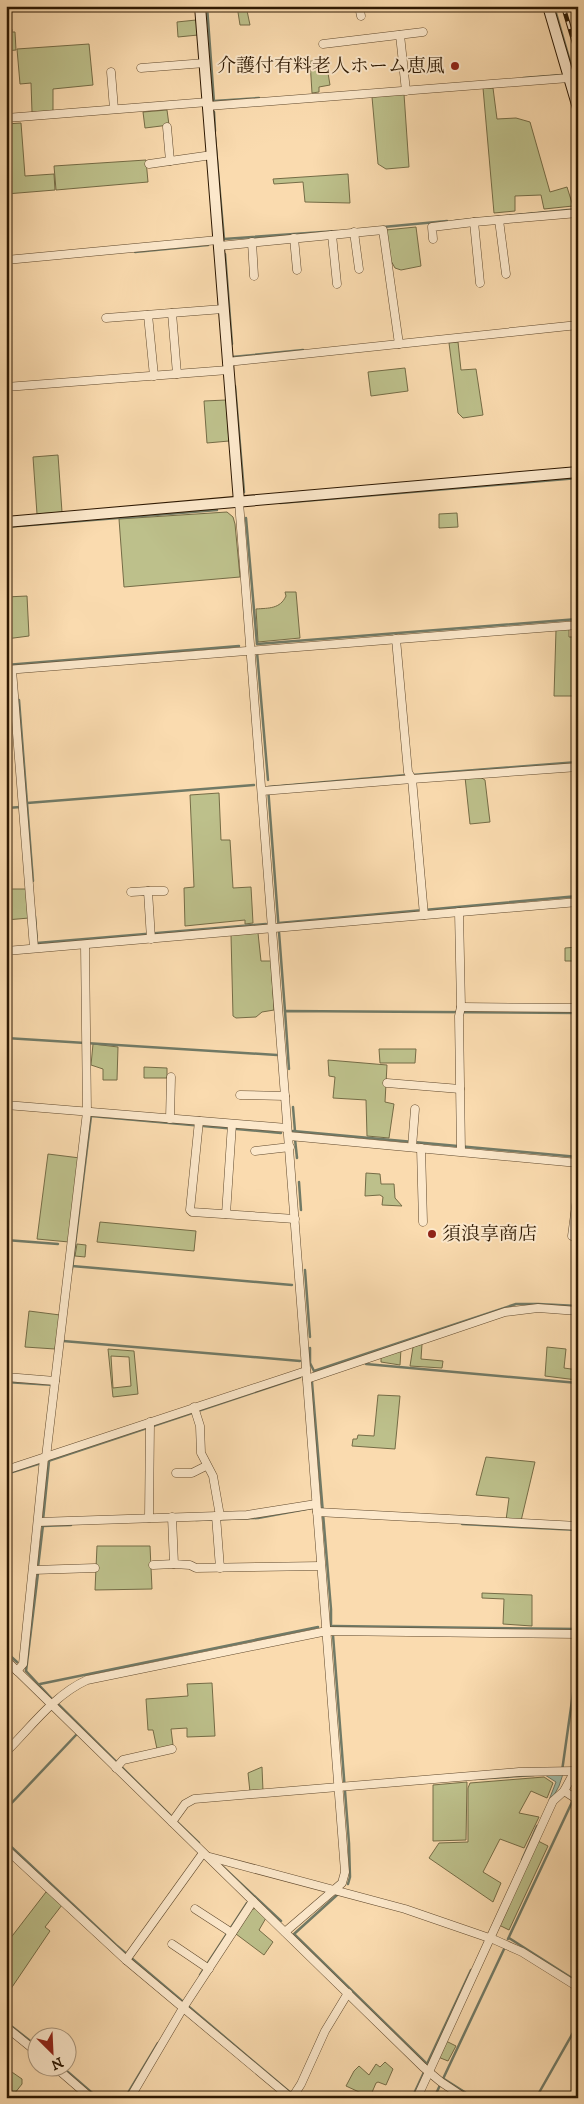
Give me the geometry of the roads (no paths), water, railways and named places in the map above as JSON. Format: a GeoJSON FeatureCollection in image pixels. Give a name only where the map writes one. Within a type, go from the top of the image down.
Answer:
{"type":"FeatureCollection","features":[{"type":"Feature","properties":{"kind":"street"},"geometry":{"type":"LineString","coordinates":[[200,6],[239,502],[254,650],[277,928],[285,1096],[291,1134],[290,1147],[306,1375],[320,1510],[321,1566],[343,1786],[345,1872],[342,1883],[286,1932]]}},
{"type":"Feature","properties":{"kind":"street"},"geometry":{"type":"LineString","coordinates":[[359,6],[361,16]]}},
{"type":"Feature","properties":{"kind":"street"},"geometry":{"type":"LineString","coordinates":[[548,6],[578,108]]}},
{"type":"Feature","properties":{"kind":"street"},"geometry":{"type":"LineString","coordinates":[[324,44],[423,32]]}},
{"type":"Feature","properties":{"kind":"street"},"geometry":{"type":"LineString","coordinates":[[400,35],[406,89]]}},
{"type":"Feature","properties":{"kind":"street"},"geometry":{"type":"LineString","coordinates":[[141,68],[205,63]]}},
{"type":"Feature","properties":{"kind":"street"},"geometry":{"type":"LineString","coordinates":[[111,72],[114,109]]}},
{"type":"Feature","properties":{"kind":"street"},"geometry":{"type":"LineString","coordinates":[[6,118],[569,78]]}},
{"type":"Feature","properties":{"kind":"street"},"geometry":{"type":"LineString","coordinates":[[167,127],[170,161]]}},
{"type":"Feature","properties":{"kind":"street"},"geometry":{"type":"LineString","coordinates":[[149,164],[212,154]]}},
{"type":"Feature","properties":{"kind":"street"},"geometry":{"type":"LineString","coordinates":[[433,239],[432,227],[578,213]]}},
{"type":"Feature","properties":{"kind":"street"},"geometry":{"type":"LineString","coordinates":[[499,220],[506,274]]}},
{"type":"Feature","properties":{"kind":"street"},"geometry":{"type":"LineString","coordinates":[[474,222],[480,282]]}},
{"type":"Feature","properties":{"kind":"street"},"geometry":{"type":"LineString","coordinates":[[6,260],[252,242],[383,230],[399,342]]}},
{"type":"Feature","properties":{"kind":"street"},"geometry":{"type":"LineString","coordinates":[[354,232],[359,269]]}},
{"type":"Feature","properties":{"kind":"street"},"geometry":{"type":"LineString","coordinates":[[332,234],[337,284]]}},
{"type":"Feature","properties":{"kind":"street"},"geometry":{"type":"LineString","coordinates":[[294,238],[297,270]]}},
{"type":"Feature","properties":{"kind":"street"},"geometry":{"type":"LineString","coordinates":[[252,242],[254,276]]}},
{"type":"Feature","properties":{"kind":"street"},"geometry":{"type":"LineString","coordinates":[[106,318],[223,309]]}},
{"type":"Feature","properties":{"kind":"street"},"geometry":{"type":"LineString","coordinates":[[172,313],[177,374]]}},
{"type":"Feature","properties":{"kind":"street"},"geometry":{"type":"LineString","coordinates":[[148,315],[154,376]]}},
{"type":"Feature","properties":{"kind":"street"},"geometry":{"type":"LineString","coordinates":[[6,387],[177,374],[399,342],[578,326]]}},
{"type":"Feature","properties":{"kind":"street"},"geometry":{"type":"LineString","coordinates":[[6,522],[578,472]]}},
{"type":"Feature","properties":{"kind":"street"},"geometry":{"type":"LineString","coordinates":[[34,948],[24,807],[9,670],[578,625]]}},
{"type":"Feature","properties":{"kind":"street"},"geometry":{"type":"LineString","coordinates":[[396,639],[423,911]]}},
{"type":"Feature","properties":{"kind":"street"},"geometry":{"type":"LineString","coordinates":[[266,791],[410,776],[578,767]]}},
{"type":"Feature","properties":{"kind":"street"},"geometry":{"type":"LineString","coordinates":[[130,892],[164,891]]}},
{"type":"Feature","properties":{"kind":"street"},"geometry":{"type":"LineString","coordinates":[[148,892],[151,939]]}},
{"type":"Feature","properties":{"kind":"street"},"geometry":{"type":"LineString","coordinates":[[6,951],[277,928],[423,911],[460,912],[578,902]]}},
{"type":"Feature","properties":{"kind":"street"},"geometry":{"type":"LineString","coordinates":[[460,912],[461,1148]]}},
{"type":"Feature","properties":{"kind":"street"},"geometry":{"type":"LineString","coordinates":[[17,1672],[23,1664],[33,1570],[41,1522],[45,1458],[87,1114],[85,944]]}},
{"type":"Feature","properties":{"kind":"street"},"geometry":{"type":"LineString","coordinates":[[460,1011],[576,1008]]}},
{"type":"Feature","properties":{"kind":"street"},"geometry":{"type":"LineString","coordinates":[[170,1119],[171,1077]]}},
{"type":"Feature","properties":{"kind":"street"},"geometry":{"type":"LineString","coordinates":[[388,1083],[460,1089]]}},
{"type":"Feature","properties":{"kind":"street"},"geometry":{"type":"LineString","coordinates":[[240,1095],[285,1096]]}},
{"type":"Feature","properties":{"kind":"street"},"geometry":{"type":"LineString","coordinates":[[6,1105],[87,1114],[232,1124],[291,1134],[421,1148],[461,1148],[578,1163]]}},
{"type":"Feature","properties":{"kind":"street"},"geometry":{"type":"LineString","coordinates":[[412,1147],[415,1109]]}},
{"type":"Feature","properties":{"kind":"street"},"geometry":{"type":"LineString","coordinates":[[199,1121],[190,1210],[192,1212],[295,1219]]}},
{"type":"Feature","properties":{"kind":"street"},"geometry":{"type":"LineString","coordinates":[[226,1214],[232,1124]]}},
{"type":"Feature","properties":{"kind":"street"},"geometry":{"type":"LineString","coordinates":[[255,1151],[290,1147]]}},
{"type":"Feature","properties":{"kind":"street"},"geometry":{"type":"LineString","coordinates":[[421,1148],[423,1222]]}},
{"type":"Feature","properties":{"kind":"street"},"geometry":{"type":"LineString","coordinates":[[572,1236],[578,1191]]}},
{"type":"Feature","properties":{"kind":"street"},"geometry":{"type":"LineString","coordinates":[[6,1470],[505,1312],[538,1308],[578,1311]]}},
{"type":"Feature","properties":{"kind":"street"},"geometry":{"type":"LineString","coordinates":[[6,1377],[55,1384]]}},
{"type":"Feature","properties":{"kind":"street"},"geometry":{"type":"LineString","coordinates":[[195,1410],[201,1433],[200,1448],[206,1466],[213,1476],[215,1483],[220,1568]]}},
{"type":"Feature","properties":{"kind":"street"},"geometry":{"type":"LineString","coordinates":[[149,1518],[151,1425]]}},
{"type":"Feature","properties":{"kind":"street"},"geometry":{"type":"LineString","coordinates":[[176,1473],[192,1473],[206,1466]]}},
{"type":"Feature","properties":{"kind":"street"},"geometry":{"type":"LineString","coordinates":[[41,1522],[149,1518],[172,1520],[320,1510],[578,1526]]}},
{"type":"Feature","properties":{"kind":"street"},"geometry":{"type":"LineString","coordinates":[[172,1520],[174,1564]]}},
{"type":"Feature","properties":{"kind":"street"},"geometry":{"type":"LineString","coordinates":[[153,1565],[190,1565],[196,1568],[321,1566]]}},
{"type":"Feature","properties":{"kind":"street"},"geometry":{"type":"LineString","coordinates":[[33,1570],[95,1568]]}},
{"type":"Feature","properties":{"kind":"street"},"geometry":{"type":"LineString","coordinates":[[6,1752],[51,1705],[72,1687],[87,1680],[327,1631],[578,1634]]}},
{"type":"Feature","properties":{"kind":"street"},"geometry":{"type":"LineString","coordinates":[[6,1660],[426,2070],[465,2098]]}},
{"type":"Feature","properties":{"kind":"street"},"geometry":{"type":"LineString","coordinates":[[116,1768],[123,1760],[172,1749]]}},
{"type":"Feature","properties":{"kind":"street"},"geometry":{"type":"LineString","coordinates":[[172,1822],[185,1804],[194,1799],[576,1768],[572,1796],[553,1801],[490,1938],[426,2070],[417,2098]]}},
{"type":"Feature","properties":{"kind":"street"},"geometry":{"type":"LineString","coordinates":[[6,1849],[128,1958],[291,2098],[301,2084],[325,2032],[348,1993]]}},
{"type":"Feature","properties":{"kind":"street"},"geometry":{"type":"LineString","coordinates":[[205,1855],[405,1909],[490,1938],[516,1948],[578,1987]]}},
{"type":"Feature","properties":{"kind":"street"},"geometry":{"type":"LineString","coordinates":[[128,1958],[205,1855]]}},
{"type":"Feature","properties":{"kind":"street"},"geometry":{"type":"LineString","coordinates":[[130,2098],[183,2005],[253,1901]]}},
{"type":"Feature","properties":{"kind":"street"},"geometry":{"type":"LineString","coordinates":[[195,1909],[232,1933]]}},
{"type":"Feature","properties":{"kind":"street"},"geometry":{"type":"LineString","coordinates":[[172,1944],[209,1969]]}},
{"type":"Feature","properties":{"kind":"street"},"geometry":{"type":"LineString","coordinates":[[6,2027],[28,2045]]}},
{"type":"Feature","properties":{"kind":"street"},"geometry":{"type":"LineString","coordinates":[[66,2076],[92,2098]]}},
{"type":"Feature","properties":{"kind":"waterway"},"geometry":{"type":"LineString","coordinates":[[207,6],[214,102]]}},
{"type":"Feature","properties":{"kind":"waterway"},"geometry":{"type":"LineString","coordinates":[[554,6],[578,89]]}},
{"type":"Feature","properties":{"kind":"waterway"},"geometry":{"type":"LineString","coordinates":[[523,78],[562,75]]}},
{"type":"Feature","properties":{"kind":"waterway"},"geometry":{"type":"LineString","coordinates":[[214,101],[259,98]]}},
{"type":"Feature","properties":{"kind":"waterway"},"geometry":{"type":"LineString","coordinates":[[214,112],[215,131]]}},
{"type":"Feature","properties":{"kind":"waterway"},"geometry":{"type":"LineString","coordinates":[[215,137],[224,239],[337,231]]}},
{"type":"Feature","properties":{"kind":"waterway"},"geometry":{"type":"LineString","coordinates":[[455,221],[578,209]]}},
{"type":"Feature","properties":{"kind":"waterway"},"geometry":{"type":"LineString","coordinates":[[383,227],[447,221]]}},
{"type":"Feature","properties":{"kind":"waterway"},"geometry":{"type":"LineString","coordinates":[[135,252],[208,245]]}},
{"type":"Feature","properties":{"kind":"waterway"},"geometry":{"type":"LineString","coordinates":[[225,254],[232,344]]}},
{"type":"Feature","properties":{"kind":"waterway"},"geometry":{"type":"LineString","coordinates":[[232,357],[303,350]]}},
{"type":"Feature","properties":{"kind":"waterway"},"geometry":{"type":"LineString","coordinates":[[235,386],[244,492]]}},
{"type":"Feature","properties":{"kind":"waterway"},"geometry":{"type":"LineString","coordinates":[[280,503],[578,478]]}},
{"type":"Feature","properties":{"kind":"waterway"},"geometry":{"type":"LineString","coordinates":[[6,527],[217,510]]}},
{"type":"Feature","properties":{"kind":"waterway"},"geometry":{"type":"LineString","coordinates":[[246,518],[257,644]]}},
{"type":"Feature","properties":{"kind":"waterway"},"geometry":{"type":"LineString","coordinates":[[257,644],[578,619]]}},
{"type":"Feature","properties":{"kind":"waterway"},"geometry":{"type":"LineString","coordinates":[[6,665],[239,646]]}},
{"type":"Feature","properties":{"kind":"waterway"},"geometry":{"type":"LineString","coordinates":[[257,652],[268,780]]}},
{"type":"Feature","properties":{"kind":"waterway"},"geometry":{"type":"LineString","coordinates":[[19,700],[33,881]]}},
{"type":"Feature","properties":{"kind":"waterway"},"geometry":{"type":"LineString","coordinates":[[412,775],[578,762]]}},
{"type":"Feature","properties":{"kind":"waterway"},"geometry":{"type":"LineString","coordinates":[[285,1011],[268,787],[407,775]]}},
{"type":"Feature","properties":{"kind":"waterway"},"geometry":{"type":"LineString","coordinates":[[27,803],[254,785]]}},
{"type":"Feature","properties":{"kind":"waterway"},"geometry":{"type":"LineString","coordinates":[[6,808],[21,807]]}},
{"type":"Feature","properties":{"kind":"waterway"},"geometry":{"type":"LineString","coordinates":[[279,923],[578,896]]}},
{"type":"Feature","properties":{"kind":"waterway"},"geometry":{"type":"LineString","coordinates":[[35,916],[37,943],[266,924]]}},
{"type":"Feature","properties":{"kind":"waterway"},"geometry":{"type":"LineString","coordinates":[[289,1069],[285,1011],[578,1013]]}},
{"type":"Feature","properties":{"kind":"waterway"},"geometry":{"type":"LineString","coordinates":[[6,1038],[277,1055]]}},
{"type":"Feature","properties":{"kind":"waterway"},"geometry":{"type":"LineString","coordinates":[[293,1107],[295,1131]]}},
{"type":"Feature","properties":{"kind":"waterway"},"geometry":{"type":"LineString","coordinates":[[91,1116],[281,1133]]}},
{"type":"Feature","properties":{"kind":"waterway"},"geometry":{"type":"LineString","coordinates":[[72,1269],[91,1116]]}},
{"type":"Feature","properties":{"kind":"waterway"},"geometry":{"type":"LineString","coordinates":[[293,1131],[578,1157]]}},
{"type":"Feature","properties":{"kind":"waterway"},"geometry":{"type":"LineString","coordinates":[[295,1139],[297,1158]]}},
{"type":"Feature","properties":{"kind":"waterway"},"geometry":{"type":"LineString","coordinates":[[299,1182],[301,1210]]}},
{"type":"Feature","properties":{"kind":"waterway"},"geometry":{"type":"LineString","coordinates":[[6,1240],[58,1244]]}},
{"type":"Feature","properties":{"kind":"waterway"},"geometry":{"type":"LineString","coordinates":[[72,1266],[292,1285]]}},
{"type":"Feature","properties":{"kind":"waterway"},"geometry":{"type":"LineString","coordinates":[[305,1270],[310,1337]]}},
{"type":"Feature","properties":{"kind":"waterway"},"geometry":{"type":"LineString","coordinates":[[310,1348],[310,1363],[314,1371],[516,1304],[578,1306]]}},
{"type":"Feature","properties":{"kind":"waterway"},"geometry":{"type":"LineString","coordinates":[[63,1341],[300,1361]]}},
{"type":"Feature","properties":{"kind":"waterway"},"geometry":{"type":"LineString","coordinates":[[365,1361],[366,1364],[578,1383]]}},
{"type":"Feature","properties":{"kind":"waterway"},"geometry":{"type":"LineString","coordinates":[[48,1461],[300,1377]]}},
{"type":"Feature","properties":{"kind":"waterway"},"geometry":{"type":"LineString","coordinates":[[6,1382],[54,1385]]}},
{"type":"Feature","properties":{"kind":"waterway"},"geometry":{"type":"LineString","coordinates":[[312,1382],[331,1626],[333,1627]]}},
{"type":"Feature","properties":{"kind":"waterway"},"geometry":{"type":"LineString","coordinates":[[43,1520],[49,1461]]}},
{"type":"Feature","properties":{"kind":"waterway"},"geometry":{"type":"LineString","coordinates":[[6,1474],[38,1464]]}},
{"type":"Feature","properties":{"kind":"waterway"},"geometry":{"type":"LineString","coordinates":[[196,1520],[258,1518],[312,1508]]}},
{"type":"Feature","properties":{"kind":"waterway"},"geometry":{"type":"LineString","coordinates":[[462,1524],[578,1530]]}},
{"type":"Feature","properties":{"kind":"waterway"},"geometry":{"type":"LineString","coordinates":[[38,1567],[43,1525]]}},
{"type":"Feature","properties":{"kind":"waterway"},"geometry":{"type":"LineString","coordinates":[[43,1526],[71,1525]]}},
{"type":"Feature","properties":{"kind":"waterway"},"geometry":{"type":"LineString","coordinates":[[26,1671],[38,1573]]}},
{"type":"Feature","properties":{"kind":"waterway"},"geometry":{"type":"LineString","coordinates":[[333,1626],[578,1629]]}},
{"type":"Feature","properties":{"kind":"waterway"},"geometry":{"type":"LineString","coordinates":[[40,1684],[318,1627]]}},
{"type":"Feature","properties":{"kind":"waterway"},"geometry":{"type":"LineString","coordinates":[[333,1635],[349,1843],[350,1877],[348,1884]]}},
{"type":"Feature","properties":{"kind":"waterway"},"geometry":{"type":"LineString","coordinates":[[6,1652],[17,1662]]}},
{"type":"Feature","properties":{"kind":"waterway"},"geometry":{"type":"LineString","coordinates":[[562,1771],[578,1658]]}},
{"type":"Feature","properties":{"kind":"waterway"},"geometry":{"type":"LineString","coordinates":[[26,1671],[52,1699]]}},
{"type":"Feature","properties":{"kind":"waterway"},"geometry":{"type":"LineString","coordinates":[[58,1704],[172,1817]]}},
{"type":"Feature","properties":{"kind":"waterway"},"geometry":{"type":"LineString","coordinates":[[6,1809],[76,1735]]}},
{"type":"Feature","properties":{"kind":"waterway"},"geometry":{"type":"LineString","coordinates":[[475,1779],[534,1775]]}},
{"type":"Feature","properties":{"kind":"waterway"},"geometry":{"type":"LineString","coordinates":[[578,1785],[574,1792],[578,1794]]}},
{"type":"Feature","properties":{"kind":"waterway"},"geometry":{"type":"LineString","coordinates":[[508,1939],[573,1800]]}},
{"type":"Feature","properties":{"kind":"waterway"},"geometry":{"type":"LineString","coordinates":[[177,1822],[199,1843]]}},
{"type":"Feature","properties":{"kind":"waterway"},"geometry":{"type":"LineString","coordinates":[[522,1860],[537,1826]]}},
{"type":"Feature","properties":{"kind":"waterway"},"geometry":{"type":"LineString","coordinates":[[6,1842],[116,1945],[292,2094]]}},
{"type":"Feature","properties":{"kind":"waterway"},"geometry":{"type":"LineString","coordinates":[[222,1866],[281,1921]]}},
{"type":"Feature","properties":{"kind":"waterway"},"geometry":{"type":"LineString","coordinates":[[337,1895],[294,1934],[427,2064]]}},
{"type":"Feature","properties":{"kind":"waterway"},"geometry":{"type":"LineString","coordinates":[[200,1975],[247,1903]]}},
{"type":"Feature","properties":{"kind":"waterway"},"geometry":{"type":"LineString","coordinates":[[509,1938],[578,1982]]}},
{"type":"Feature","properties":{"kind":"waterway"},"geometry":{"type":"LineString","coordinates":[[434,2098],[505,1947]]}},
{"type":"Feature","properties":{"kind":"waterway"},"geometry":{"type":"LineString","coordinates":[[427,2064],[471,1970]]}},
{"type":"Feature","properties":{"kind":"waterway"},"geometry":{"type":"LineString","coordinates":[[6,2022],[28,2039]]}},
{"type":"Feature","properties":{"kind":"waterway"},"geometry":{"type":"LineString","coordinates":[[536,2098],[578,2024]]}},
{"type":"Feature","properties":{"kind":"waterway"},"geometry":{"type":"LineString","coordinates":[[125,2098],[158,2043]]}},
{"type":"Feature","properties":{"kind":"waterway"},"geometry":{"type":"LineString","coordinates":[[412,2098],[425,2070]]}},
{"type":"Feature","properties":{"kind":"waterway"},"geometry":{"type":"LineString","coordinates":[[73,2076],[98,2098]]}},
{"type":"Feature","properties":{"kind":"waterway"},"geometry":{"type":"LineString","coordinates":[[444,2079],[474,2098]]}},
{"type":"Feature","properties":{"kind":"railway"},"geometry":{"type":"LineString","coordinates":[[563,6],[578,56]]}},
{"type":"Feature","properties":{"kind":"place","name":"介護付有料老人ホーム恵風"},"geometry":{"type":"Point","coordinates":[455,66]}},
{"type":"Feature","properties":{"kind":"place","name":"須浪享商店"},"geometry":{"type":"Point","coordinates":[432,1234]}}]}
